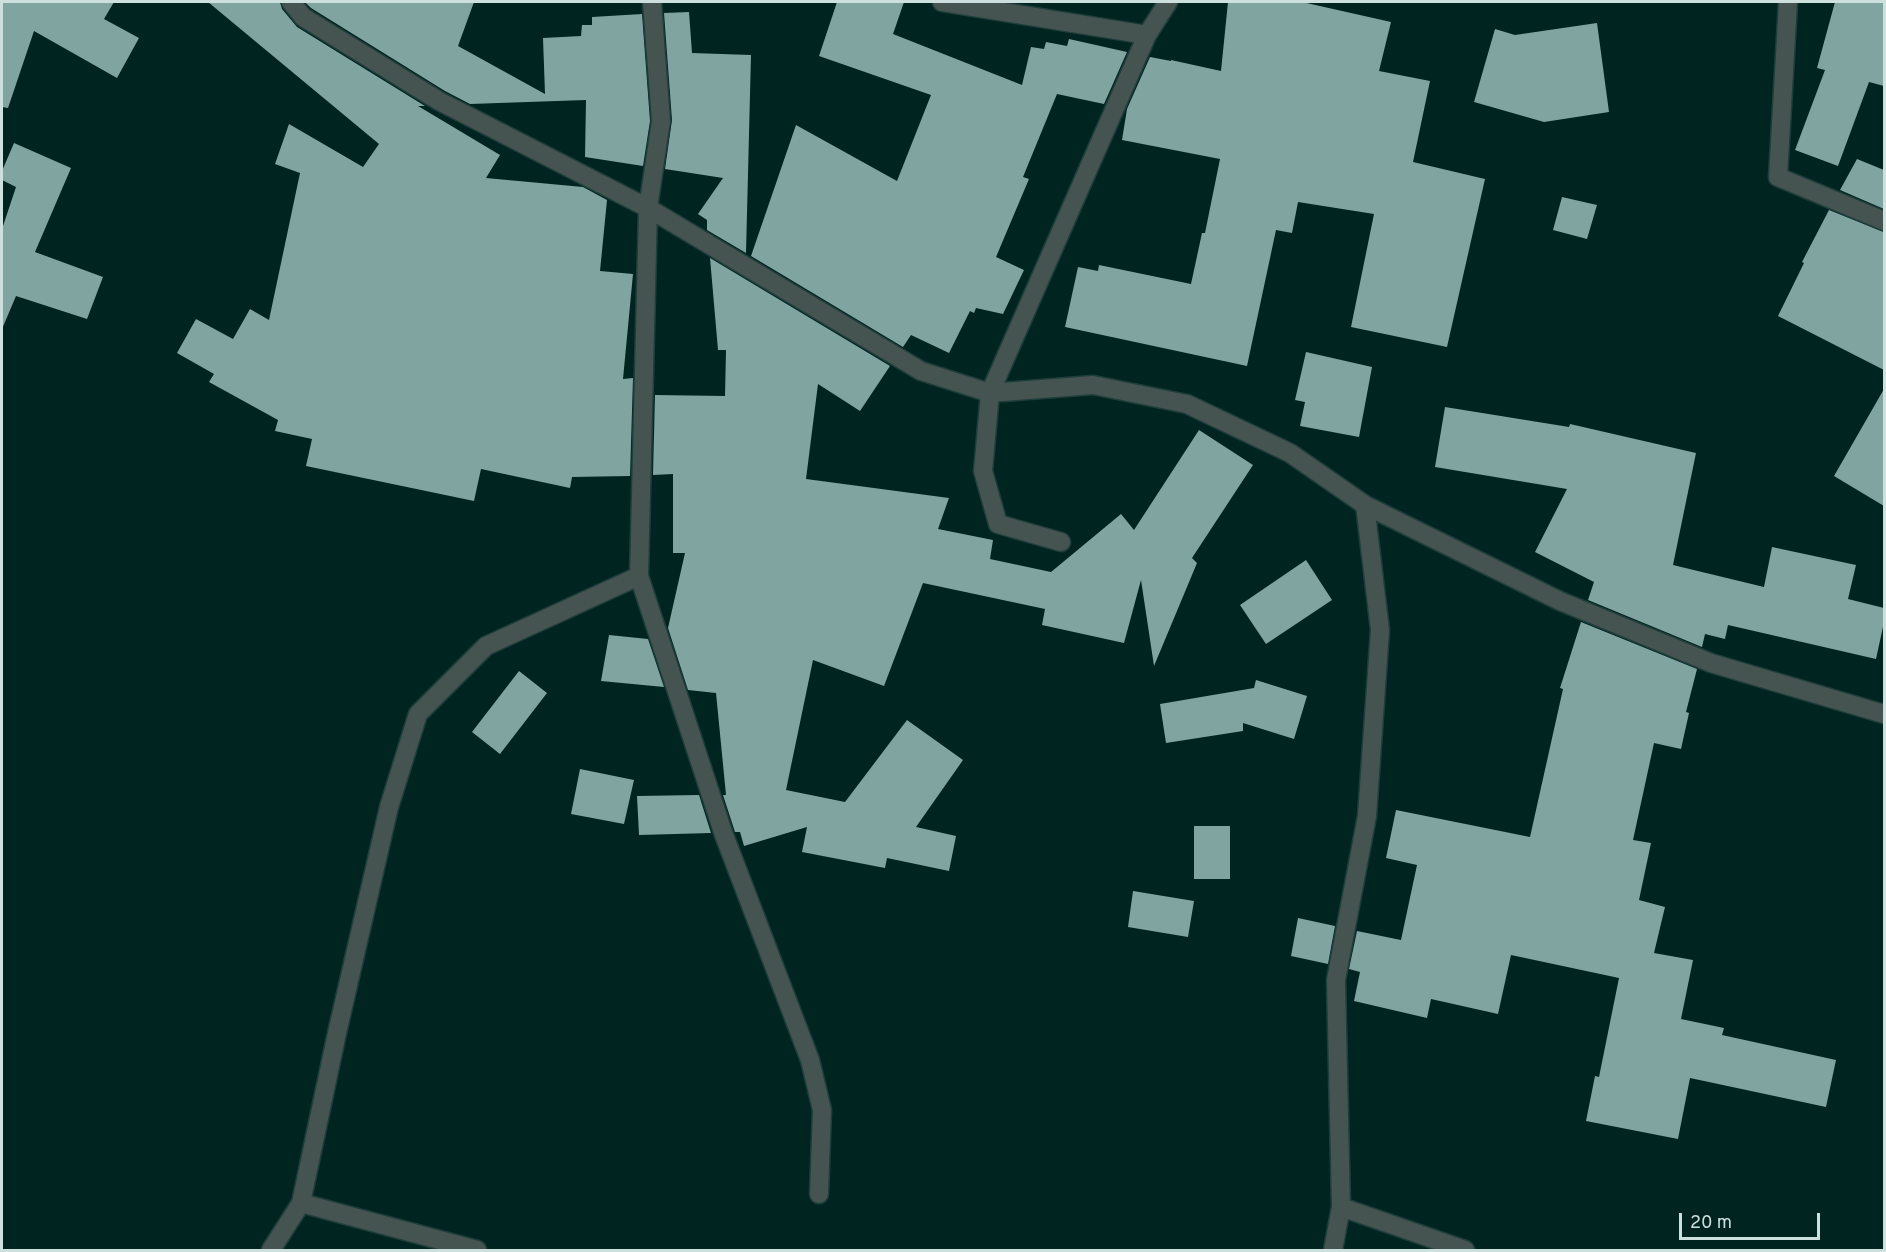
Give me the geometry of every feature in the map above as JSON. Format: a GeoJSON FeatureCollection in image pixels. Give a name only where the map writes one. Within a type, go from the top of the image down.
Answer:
{"type":"FeatureCollection","features":[{"type":"Feature","properties":{"kind":"street"},"geometry":{"type":"LineString","coordinates":[[291,2],[303,17],[439,101],[648,208],[921,371],[990,393],[1094,385],[1187,404],[1290,453],[1365,505],[1560,601],[1711,663],[1884,714]]}},
{"type":"Feature","properties":{"kind":"street"},"geometry":{"type":"LineString","coordinates":[[652,2],[661,121],[648,208],[639,576],[724,835],[810,1060],[822,1110],[819,1194]]}},
{"type":"Feature","properties":{"kind":"street"},"geometry":{"type":"LineString","coordinates":[[942,2],[1147,35]]}},
{"type":"Feature","properties":{"kind":"street"},"geometry":{"type":"LineString","coordinates":[[1061,542],[998,524],[983,471],[990,393],[1147,35],[1168,2]]}},
{"type":"Feature","properties":{"kind":"street"},"geometry":{"type":"LineString","coordinates":[[1788,2],[1778,177],[1884,222]]}},
{"type":"Feature","properties":{"kind":"street"},"geometry":{"type":"LineString","coordinates":[[1333,1251],[1341,1207],[1336,980],[1367,816],[1380,630],[1365,505]]}},
{"type":"Feature","properties":{"kind":"street"},"geometry":{"type":"LineString","coordinates":[[271,1251],[301,1203],[388,807],[418,714],[486,646],[639,576]]}},
{"type":"Feature","properties":{"kind":"street"},"geometry":{"type":"LineString","coordinates":[[301,1203],[477,1251]]}},
{"type":"Feature","properties":{"kind":"street"},"geometry":{"type":"LineString","coordinates":[[1341,1207],[1466,1251]]}},
{"type":"Feature","properties":{"kind":"building"},"geometry":{"type":"Polygon","coordinates":[[[2,2],[114,2],[104,19],[139,38],[117,78],[34,31],[8,108],[2,107],[2,2]]]}},
{"type":"Feature","properties":{"kind":"building"},"geometry":{"type":"Polygon","coordinates":[[[208,2],[280,2],[282,9],[297,27],[425,106],[418,106],[500,155],[486,178],[583,187],[607,200],[600,271],[633,274],[623,379],[633,378],[630,476],[572,477],[570,488],[481,469],[474,501],[306,466],[312,439],[275,431],[278,420],[209,382],[214,374],[177,353],[196,319],[233,339],[250,309],[269,320],[300,173],[275,164],[289,124],[363,167],[379,144],[208,2]]]}},
{"type":"Feature","properties":{"kind":"building"},"geometry":{"type":"Polygon","coordinates":[[[305,2],[474,2],[458,46],[545,94],[543,38],[581,36],[582,25],[592,25],[592,17],[642,14],[650,121],[643,166],[585,157],[586,100],[470,104],[445,91],[311,8],[305,2]]]}},
{"type":"Feature","properties":{"kind":"building"},"geometry":{"type":"Polygon","coordinates":[[[837,2],[904,2],[893,34],[1022,85],[1031,47],[1044,49],[1046,42],[1067,46],[1069,39],[1127,52],[1104,104],[1057,94],[1023,177],[1029,179],[996,257],[1024,270],[1003,314],[976,308],[974,313],[970,311],[949,353],[911,335],[903,347],[751,256],[796,125],[897,181],[931,95],[819,56],[837,2]]]}},
{"type":"Feature","properties":{"kind":"building"},"geometry":{"type":"Polygon","coordinates":[[[1228,2],[1302,2],[1391,22],[1379,71],[1430,81],[1413,162],[1485,179],[1447,347],[1351,327],[1374,214],[1298,202],[1292,233],[1276,230],[1247,366],[1065,327],[1078,267],[1098,271],[1099,265],[1191,284],[1202,233],[1205,233],[1220,159],[1122,140],[1127,109],[1150,57],[1221,71],[1228,2]]]}},
{"type":"Feature","properties":{"kind":"building"},"geometry":{"type":"Polygon","coordinates":[[[1835,2],[1884,2],[1884,86],[1869,82],[1838,166],[1795,150],[1825,70],[1817,68],[1835,2]]]}},
{"type":"Feature","properties":{"kind":"building"},"geometry":{"type":"Polygon","coordinates":[[[689,12],[692,53],[751,55],[746,253],[707,230],[707,220],[698,214],[723,178],[665,169],[672,120],[664,13],[689,12]]]}},
{"type":"Feature","properties":{"kind":"building"},"geometry":{"type":"Polygon","coordinates":[[[1597,23],[1609,112],[1544,122],[1474,102],[1495,29],[1515,35],[1597,23]]]}},
{"type":"Feature","properties":{"kind":"building"},"geometry":{"type":"Polygon","coordinates":[[[14,143],[71,168],[35,252],[103,277],[87,319],[16,296],[2,329],[2,229],[16,187],[2,180],[2,171],[14,143]]]}},
{"type":"Feature","properties":{"kind":"building"},"geometry":{"type":"Polygon","coordinates":[[[1857,159],[1884,170],[1884,209],[1840,190],[1857,159]]]}},
{"type":"Feature","properties":{"kind":"building"},"geometry":{"type":"Polygon","coordinates":[[[1562,197],[1597,205],[1587,239],[1553,230],[1562,197]]]}},
{"type":"Feature","properties":{"kind":"building"},"geometry":{"type":"Polygon","coordinates":[[[1829,210],[1884,232],[1884,370],[1778,316],[1829,210]]]}},
{"type":"Feature","properties":{"kind":"building"},"geometry":{"type":"Polygon","coordinates":[[[710,258],[890,366],[860,411],[818,384],[806,479],[949,498],[938,529],[993,540],[990,559],[1051,572],[1121,514],[1134,530],[1199,430],[1253,465],[1192,558],[1197,563],[1154,666],[1141,580],[1124,643],[1042,625],[1045,609],[923,583],[884,686],[813,660],[786,790],[845,802],[907,720],[963,760],[916,827],[956,836],[949,871],[887,858],[885,868],[802,852],[807,827],[744,846],[740,832],[735,832],[723,795],[726,795],[716,693],[688,690],[668,628],[685,553],[673,553],[673,474],[653,475],[655,395],[725,396],[726,350],[718,350],[710,258]]]}},
{"type":"Feature","properties":{"kind":"building"},"geometry":{"type":"Polygon","coordinates":[[[1306,352],[1372,367],[1359,437],[1300,426],[1305,402],[1295,400],[1306,352]]]}},
{"type":"Feature","properties":{"kind":"building"},"geometry":{"type":"Polygon","coordinates":[[[1884,389],[1884,506],[1834,476],[1884,389]]]}},
{"type":"Feature","properties":{"kind":"building"},"geometry":{"type":"Polygon","coordinates":[[[1445,407],[1569,427],[1570,424],[1696,453],[1673,565],[1764,587],[1772,547],[1856,565],[1848,599],[1884,608],[1884,622],[1876,659],[1728,625],[1725,639],[1705,634],[1702,647],[1588,600],[1594,582],[1535,552],[1567,489],[1435,467],[1445,407]]]}},
{"type":"Feature","properties":{"kind":"building"},"geometry":{"type":"Polygon","coordinates":[[[1306,560],[1332,600],[1266,644],[1240,605],[1306,560]]]}},
{"type":"Feature","properties":{"kind":"building"},"geometry":{"type":"Polygon","coordinates":[[[1581,622],[1697,669],[1686,712],[1689,713],[1681,749],[1654,743],[1633,840],[1651,843],[1639,900],[1665,907],[1654,953],[1693,960],[1681,1019],[1724,1028],[1722,1035],[1836,1060],[1826,1107],[1690,1078],[1678,1139],[1586,1121],[1595,1076],[1599,1077],[1619,978],[1511,955],[1498,1014],[1431,999],[1427,1018],[1354,1001],[1360,972],[1349,969],[1357,931],[1401,940],[1417,865],[1386,858],[1396,810],[1530,837],[1563,689],[1560,688],[1581,622]]]}},
{"type":"Feature","properties":{"kind":"building"},"geometry":{"type":"Polygon","coordinates":[[[609,635],[648,639],[664,687],[601,681],[609,635]]]}},
{"type":"Feature","properties":{"kind":"building"},"geometry":{"type":"Polygon","coordinates":[[[519,671],[547,693],[500,754],[472,732],[519,671]]]}},
{"type":"Feature","properties":{"kind":"building"},"geometry":{"type":"Polygon","coordinates":[[[1256,680],[1307,696],[1294,739],[1243,723],[1243,731],[1166,743],[1160,704],[1254,688],[1256,680]]]}},
{"type":"Feature","properties":{"kind":"building"},"geometry":{"type":"Polygon","coordinates":[[[580,769],[634,780],[624,824],[571,814],[580,769]]]}},
{"type":"Feature","properties":{"kind":"building"},"geometry":{"type":"Polygon","coordinates":[[[699,795],[711,833],[639,835],[637,796],[699,795]]]}},
{"type":"Feature","properties":{"kind":"building"},"geometry":{"type":"Polygon","coordinates":[[[1194,826],[1230,826],[1230,879],[1194,879],[1194,826]]]}},
{"type":"Feature","properties":{"kind":"building"},"geometry":{"type":"Polygon","coordinates":[[[1133,891],[1194,901],[1188,937],[1128,927],[1133,891]]]}},
{"type":"Feature","properties":{"kind":"building"},"geometry":{"type":"Polygon","coordinates":[[[1298,918],[1335,926],[1328,964],[1291,956],[1298,918]]]}}]}
